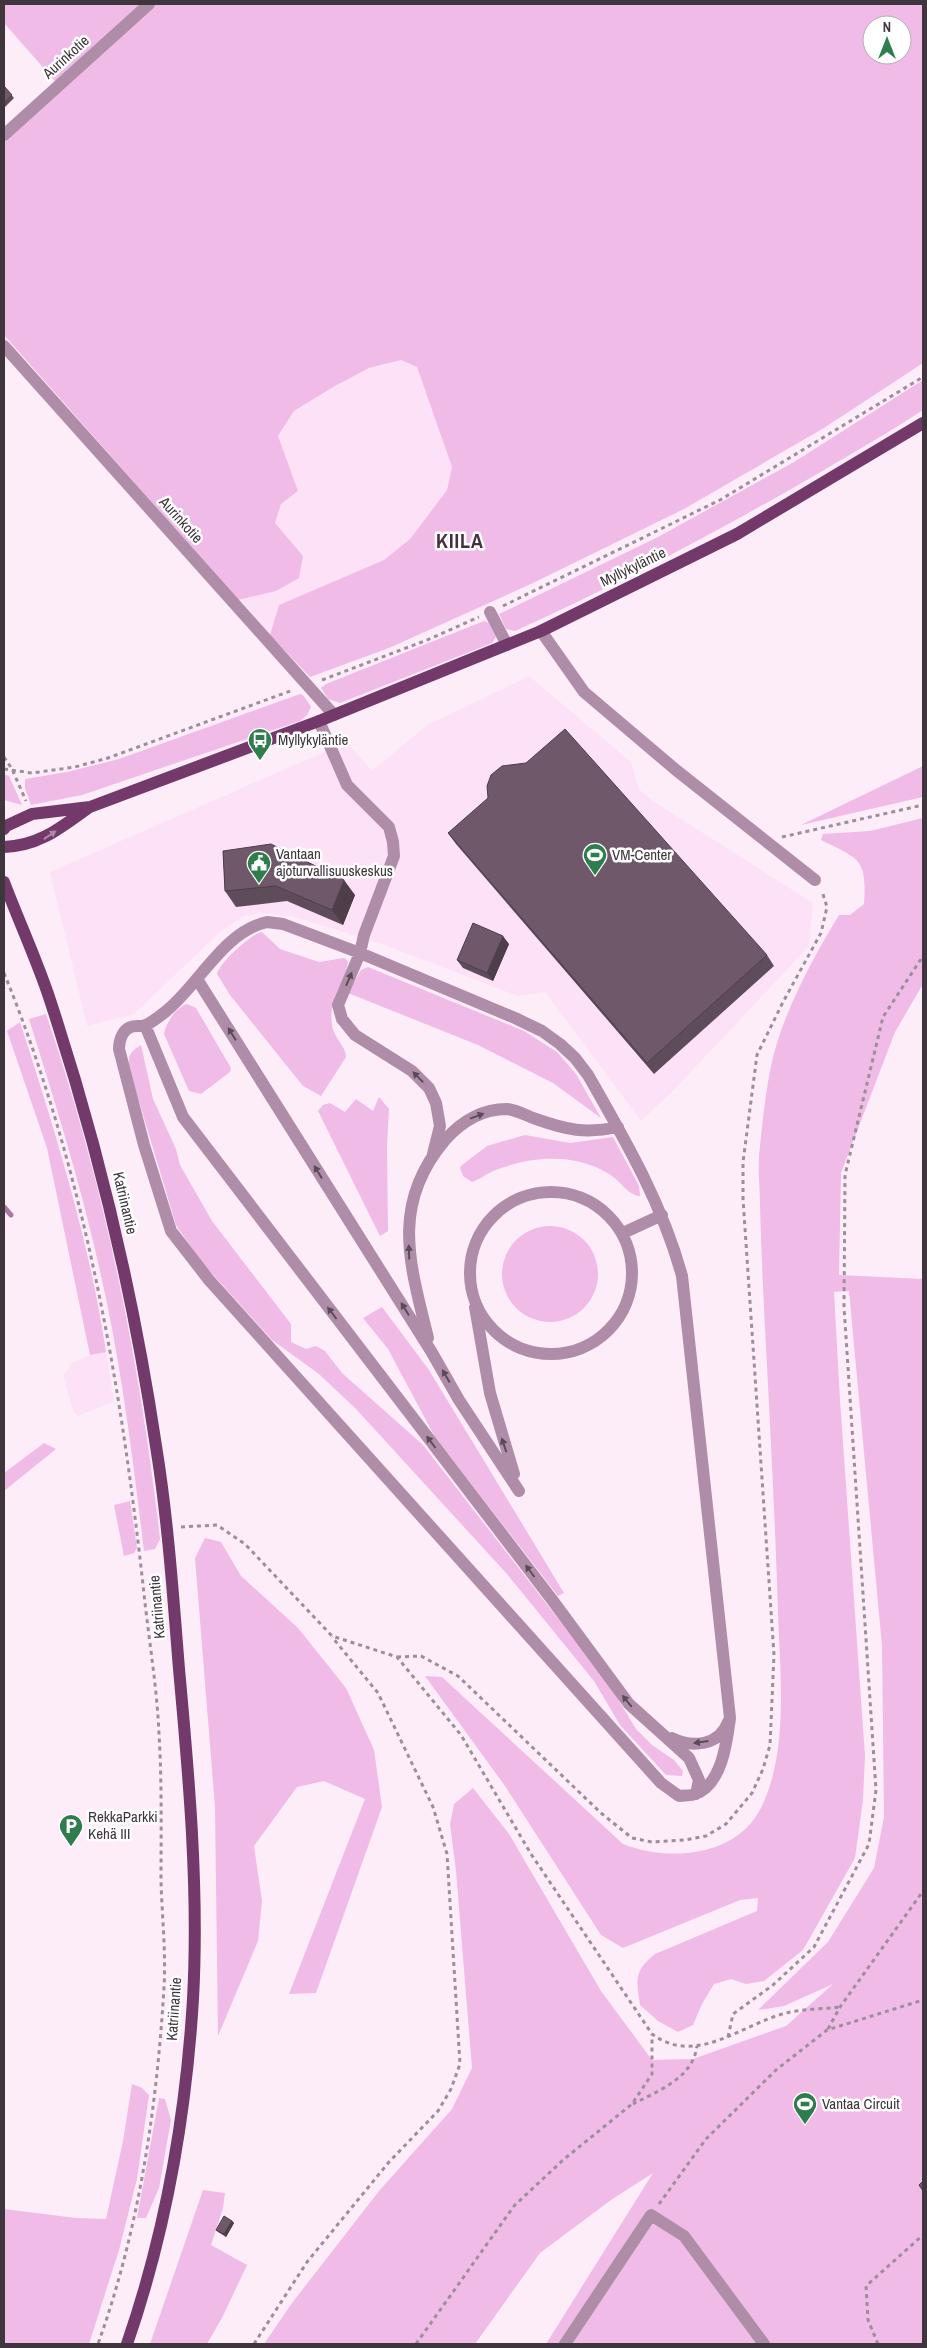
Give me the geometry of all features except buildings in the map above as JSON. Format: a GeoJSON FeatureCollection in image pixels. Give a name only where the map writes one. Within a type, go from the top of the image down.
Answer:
{"type":"FeatureCollection","features":[{"type":"Feature","properties":{"kind":"main road","name":"Myllykyläntie"},"geometry":{"type":"LineString","coordinates":[[4,848],[20,847],[43,839],[90,807],[319,721],[541,631],[737,534],[923,423]]}},
{"type":"Feature","properties":{"kind":"main road","name":"Myllykyläntie"},"geometry":{"type":"LineString","coordinates":[[4,830],[6,826],[32,814],[90,807]]}},
{"type":"Feature","properties":{"kind":"main road","name":"Katriinantie"},"geometry":{"type":"LineString","coordinates":[[4,882],[46,990],[88,1120],[126,1281],[156,1445],[168,1530],[191,1830],[194,1920],[193,1997],[186,2075],[172,2166],[154,2251],[127,2344]]}},
{"type":"Feature","properties":{"kind":"street","name":"Aurinkotie"},"geometry":{"type":"LineString","coordinates":[[4,134],[150,4]]}},
{"type":"Feature","properties":{"kind":"street","name":"Aurinkotie"},"geometry":{"type":"LineString","coordinates":[[4,346],[334,715]]}},
{"type":"Feature","properties":{"kind":"street"},"geometry":{"type":"LineString","coordinates":[[490,612],[507,645]]}},
{"type":"Feature","properties":{"kind":"street"},"geometry":{"type":"LineString","coordinates":[[541,631],[584,692],[676,770],[814,880]]}},
{"type":"Feature","properties":{"kind":"street"},"geometry":{"type":"LineString","coordinates":[[319,721],[347,785],[388,827],[393,842],[394,856],[364,935],[360,953],[338,1005],[342,1019],[355,1035],[412,1071],[429,1088],[436,1103],[440,1126],[433,1154],[413,1194],[408,1225],[409,1262],[431,1350]]}},
{"type":"Feature","properties":{"kind":"street"},"geometry":{"type":"LineString","coordinates":[[267,922],[283,924],[360,953],[542,1031],[575,1058],[588,1075],[618,1127],[662,1215],[682,1276],[730,1718],[727,1745],[720,1768],[709,1784],[696,1794],[679,1796],[662,1783],[209,1280],[171,1231],[144,1145],[119,1050],[119,1042],[124,1032],[131,1026],[145,1025],[166,1012],[238,934],[254,925],[267,922]]}},
{"type":"Feature","properties":{"kind":"street"},"geometry":{"type":"LineString","coordinates":[[197,979],[431,1350],[459,1400],[519,1491],[500,1435],[490,1393],[472,1292],[470,1272],[472,1253],[479,1235],[490,1219],[505,1206],[522,1197],[541,1192],[560,1192],[579,1196],[596,1205],[611,1217],[623,1233],[631,1253],[633,1274],[630,1295],[621,1315],[608,1332],[591,1344],[571,1352],[550,1354],[528,1351],[509,1342],[492,1329],[480,1312],[472,1292]]}},
{"type":"Feature","properties":{"kind":"street"},"geometry":{"type":"LineString","coordinates":[[145,1025],[183,1117],[554,1601],[629,1704],[689,1758],[699,1780],[696,1794]]}},
{"type":"Feature","properties":{"kind":"street"},"geometry":{"type":"LineString","coordinates":[[433,1154],[451,1133],[470,1118],[495,1110],[510,1110],[562,1128],[584,1132],[618,1127]]}},
{"type":"Feature","properties":{"kind":"street"},"geometry":{"type":"LineString","coordinates":[[623,1233],[662,1215]]}},
{"type":"Feature","properties":{"kind":"street"},"geometry":{"type":"LineString","coordinates":[[663,1734],[682,1743],[706,1744],[724,1732],[730,1718]]}},
{"type":"Feature","properties":{"kind":"street"},"geometry":{"type":"LineString","coordinates":[[565,2344],[651,2215],[684,2236],[764,2344]]}},
{"type":"Feature","properties":{"kind":"path"},"geometry":{"type":"LineString","coordinates":[[4,757],[12,769],[4,769]]}},
{"type":"Feature","properties":{"kind":"path"},"geometry":{"type":"LineString","coordinates":[[766,841],[923,805]]}},
{"type":"Feature","properties":{"kind":"path"},"geometry":{"type":"LineString","coordinates":[[728,2037],[733,2014],[773,1985],[814,1947],[869,1844],[876,1790],[844,1307],[845,1175],[882,1017],[923,956]]}},
{"type":"Feature","properties":{"kind":"path"},"geometry":{"type":"LineString","coordinates":[[4,974],[26,1032],[68,1161],[101,1299],[133,1500],[159,1733],[164,1983],[154,2101],[139,2194],[112,2306],[98,2344]]}},
{"type":"Feature","properties":{"kind":"path"},"geometry":{"type":"LineString","coordinates":[[168,1530],[194,1525],[217,1525],[245,1544],[332,1636],[378,1693],[436,1816],[447,1854],[460,2064],[451,2089],[438,2111],[389,2162],[307,2262],[254,2344]]}},
{"type":"Feature","properties":{"kind":"path"},"geometry":{"type":"LineString","coordinates":[[332,1636],[397,1657],[461,1735],[531,1854],[652,2034],[662,2042],[680,2046],[704,2046],[786,2013],[840,2008]]}},
{"type":"Feature","properties":{"kind":"path"},"geometry":{"type":"LineString","coordinates":[[828,2030],[840,2008],[923,1891]]}},
{"type":"Feature","properties":{"kind":"path"},"geometry":{"type":"LineString","coordinates":[[651,2215],[706,2140],[776,2070],[828,2030],[923,2000]]}},
{"type":"Feature","properties":{"kind":"path"},"geometry":{"type":"LineString","coordinates":[[918,2002],[923,2006]]}},
{"type":"Feature","properties":{"kind":"path"},"geometry":{"type":"LineString","coordinates":[[632,2104],[652,2074],[652,2034]]}},
{"type":"Feature","properties":{"kind":"path"},"geometry":{"type":"LineString","coordinates":[[416,2344],[514,2206],[562,2160],[632,2104],[671,2084],[689,2068],[697,2046]]}},
{"type":"Feature","properties":{"kind":"path"},"geometry":{"type":"LineString","coordinates":[[878,2344],[868,2320],[866,2286],[923,2235]]}},
{"type":"Feature","properties":{"kind":"shaded area"},"geometry":{"type":"Polygon","coordinates":[[[4,4],[923,4],[923,363],[824,428],[684,509],[533,583],[389,648],[310,677],[270,635],[279,605],[384,560],[410,539],[447,490],[452,467],[417,367],[401,360],[369,368],[294,411],[278,436],[298,491],[281,504],[275,523],[303,556],[299,578],[276,591],[238,600],[4,335],[4,143],[62,89],[4,23],[4,4]]]}},
{"type":"Feature","properties":{"kind":"shaded area"},"geometry":{"type":"Polygon","coordinates":[[[401,360],[417,367],[444,442],[452,467],[447,490],[410,539],[384,560],[357,572],[270,635],[241,599],[276,591],[287,537],[275,523],[281,504],[298,491],[278,436],[294,411],[369,368],[401,360]]]}},
{"type":"Feature","properties":{"kind":"shaded area"},"geometry":{"type":"Polygon","coordinates":[[[923,380],[923,410],[872,442],[719,529],[584,599],[515,631],[506,629],[499,614],[658,537],[794,462],[923,380]]]}},
{"type":"Feature","properties":{"kind":"shaded area"},"geometry":{"type":"Polygon","coordinates":[[[484,621],[489,623],[496,637],[492,643],[340,703],[328,699],[321,688],[326,684],[484,621]]]}},
{"type":"Feature","properties":{"kind":"shaded area"},"geometry":{"type":"Polygon","coordinates":[[[529,676],[631,762],[639,789],[653,801],[813,903],[809,946],[674,1090],[641,1121],[545,992],[518,996],[382,944],[295,917],[261,913],[244,916],[220,932],[134,1014],[87,1026],[50,872],[347,742],[372,771],[427,725],[529,676]]]}},
{"type":"Feature","properties":{"kind":"shaded area"},"geometry":{"type":"Polygon","coordinates":[[[300,694],[303,695],[311,707],[307,715],[300,721],[82,795],[31,805],[25,788],[25,779],[67,772],[119,759],[300,694]]]}},
{"type":"Feature","properties":{"kind":"shaded area"},"geometry":{"type":"Polygon","coordinates":[[[923,766],[923,797],[801,825],[923,766]]]}},
{"type":"Feature","properties":{"kind":"shaded area"},"geometry":{"type":"Polygon","coordinates":[[[4,774],[9,776],[22,805],[4,800],[4,774]]]}},
{"type":"Feature","properties":{"kind":"shaded area"},"geometry":{"type":"Polygon","coordinates":[[[923,818],[923,984],[895,1032],[841,1173],[839,1275],[923,1279],[923,2344],[546,2344],[653,2173],[611,2200],[540,2253],[475,2344],[264,2344],[292,2303],[379,2191],[452,2109],[472,2068],[456,1871],[450,1824],[454,1804],[473,1788],[509,1834],[601,1991],[652,2060],[693,2059],[786,2026],[833,1984],[784,2006],[758,2010],[828,1942],[874,1868],[884,1817],[882,1646],[849,1291],[834,1292],[865,1756],[863,1800],[855,1858],[803,1950],[764,1981],[746,1984],[731,1979],[714,1984],[702,2004],[693,2025],[678,2032],[658,2021],[640,2005],[637,1982],[643,1965],[655,1954],[757,1911],[758,1898],[740,1900],[623,1948],[601,1935],[505,1786],[425,1676],[442,1677],[623,1844],[641,1850],[660,1853],[700,1851],[718,1846],[735,1837],[750,1824],[761,1808],[770,1786],[776,1762],[781,1712],[759,1168],[767,1088],[782,1028],[799,988],[819,949],[839,915],[850,915],[864,904],[864,877],[858,862],[852,856],[821,840],[823,834],[870,831],[923,818]]]}},
{"type":"Feature","properties":{"kind":"shaded area"},"geometry":{"type":"Polygon","coordinates":[[[262,932],[280,949],[319,962],[344,958],[348,961],[331,1015],[333,1029],[344,1049],[346,1057],[321,1096],[303,1086],[230,995],[217,974],[223,963],[236,950],[262,932]]]}},
{"type":"Feature","properties":{"kind":"shaded area"},"geometry":{"type":"Polygon","coordinates":[[[368,967],[524,1031],[557,1052],[576,1074],[601,1118],[553,1083],[478,1045],[348,993],[361,970],[368,967]]]}},
{"type":"Feature","properties":{"kind":"shaded area"},"geometry":{"type":"Polygon","coordinates":[[[187,1004],[196,1008],[231,1068],[230,1072],[201,1094],[189,1091],[164,1034],[172,1016],[179,1008],[187,1004]]]}},
{"type":"Feature","properties":{"kind":"shaded area"},"geometry":{"type":"Polygon","coordinates":[[[46,1014],[67,1078],[85,1143],[117,1274],[142,1406],[152,1472],[160,1539],[155,1549],[144,1551],[126,1411],[114,1340],[93,1239],[58,1113],[29,1019],[46,1014]]]}},
{"type":"Feature","properties":{"kind":"shaded area"},"geometry":{"type":"Polygon","coordinates":[[[20,1022],[46,1104],[81,1227],[106,1352],[90,1355],[47,1148],[7,1031],[20,1022]]]}},
{"type":"Feature","properties":{"kind":"shaded area"},"geometry":{"type":"Polygon","coordinates":[[[141,1045],[153,1099],[176,1149],[180,1165],[212,1221],[291,1324],[291,1342],[306,1349],[316,1346],[325,1351],[342,1373],[423,1445],[610,1686],[636,1729],[652,1745],[674,1760],[683,1771],[682,1776],[666,1775],[620,1725],[594,1681],[507,1574],[356,1409],[319,1374],[272,1340],[198,1258],[176,1225],[129,1068],[130,1054],[141,1045]]]}},
{"type":"Feature","properties":{"kind":"shaded area"},"geometry":{"type":"Polygon","coordinates":[[[379,1097],[389,1109],[387,1145],[388,1231],[380,1236],[318,1111],[323,1105],[330,1103],[345,1112],[356,1099],[373,1111],[379,1097]]]}},
{"type":"Feature","properties":{"kind":"shaded area"},"geometry":{"type":"Polygon","coordinates":[[[525,1135],[570,1143],[613,1137],[639,1186],[640,1196],[631,1193],[609,1174],[596,1167],[568,1160],[539,1160],[510,1165],[472,1182],[463,1176],[460,1168],[462,1165],[487,1146],[525,1135]]]}},
{"type":"Feature","properties":{"kind":"shaded area"},"geometry":{"type":"Polygon","coordinates":[[[550,1226],[568,1230],[584,1240],[594,1256],[598,1274],[594,1292],[584,1308],[568,1318],[550,1322],[532,1318],[516,1308],[506,1292],[502,1274],[506,1256],[516,1240],[532,1230],[550,1226]]]}},
{"type":"Feature","properties":{"kind":"shaded area"},"geometry":{"type":"Polygon","coordinates":[[[382,1307],[429,1370],[564,1593],[558,1596],[435,1437],[388,1349],[363,1318],[382,1307]]]}},
{"type":"Feature","properties":{"kind":"shaded area"},"geometry":{"type":"Polygon","coordinates":[[[106,1352],[114,1402],[78,1416],[74,1413],[63,1376],[72,1363],[90,1355],[106,1352]]]}},
{"type":"Feature","properties":{"kind":"shaded area"},"geometry":{"type":"Polygon","coordinates":[[[44,1443],[56,1449],[4,1491],[4,1473],[44,1443]]]}},
{"type":"Feature","properties":{"kind":"shaded area"},"geometry":{"type":"Polygon","coordinates":[[[130,1501],[137,1548],[134,1553],[124,1556],[114,1505],[130,1501]]]}},
{"type":"Feature","properties":{"kind":"shaded area"},"geometry":{"type":"Polygon","coordinates":[[[205,1538],[221,1542],[241,1576],[298,1628],[346,1688],[374,1750],[382,1807],[316,1993],[289,1994],[365,1799],[324,1781],[297,1787],[254,1846],[262,1901],[258,1941],[218,2036],[215,1807],[195,1558],[205,1538]]]}},
{"type":"Feature","properties":{"kind":"shaded area"},"geometry":{"type":"Polygon","coordinates":[[[132,2084],[142,2088],[149,2095],[137,2179],[119,2250],[89,2344],[4,2344],[4,2209],[76,2218],[106,2219],[123,2141],[132,2084]]]}},
{"type":"Feature","properties":{"kind":"shaded area"},"geometry":{"type":"Polygon","coordinates":[[[159,2098],[165,2099],[171,2120],[159,2188],[146,2218],[137,2218],[159,2098]]]}},
{"type":"Feature","properties":{"kind":"shaded area"},"geometry":{"type":"Polygon","coordinates":[[[203,2190],[225,2193],[223,2208],[211,2245],[247,2265],[223,2316],[207,2344],[150,2344],[203,2190]]]}},
{"type":"Feature","properties":{"kind":"waterway"},"geometry":{"type":"LineString","coordinates":[[4,1207],[11,1215]]}},
{"type":"Feature","properties":{"kind":"place","name":"Myllykyläntie"},"geometry":{"type":"Point","coordinates":[260,761]}},
{"type":"Feature","properties":{"kind":"place","name":"VM-Center"},"geometry":{"type":"Point","coordinates":[595,876]}},
{"type":"Feature","properties":{"kind":"place","name":"Vantaan ajoturvallisuuskeskus"},"geometry":{"type":"Point","coordinates":[259,884]}},
{"type":"Feature","properties":{"kind":"place","name":"RekkaParkki Kehä III"},"geometry":{"type":"Point","coordinates":[71,1847]}},
{"type":"Feature","properties":{"kind":"place","name":"Vantaa Circuit"},"geometry":{"type":"Point","coordinates":[805,2125]}},
{"type":"Feature","properties":{"kind":"district","name":"KIILA"},"geometry":{"type":"Point","coordinates":[460,541]}}]}
